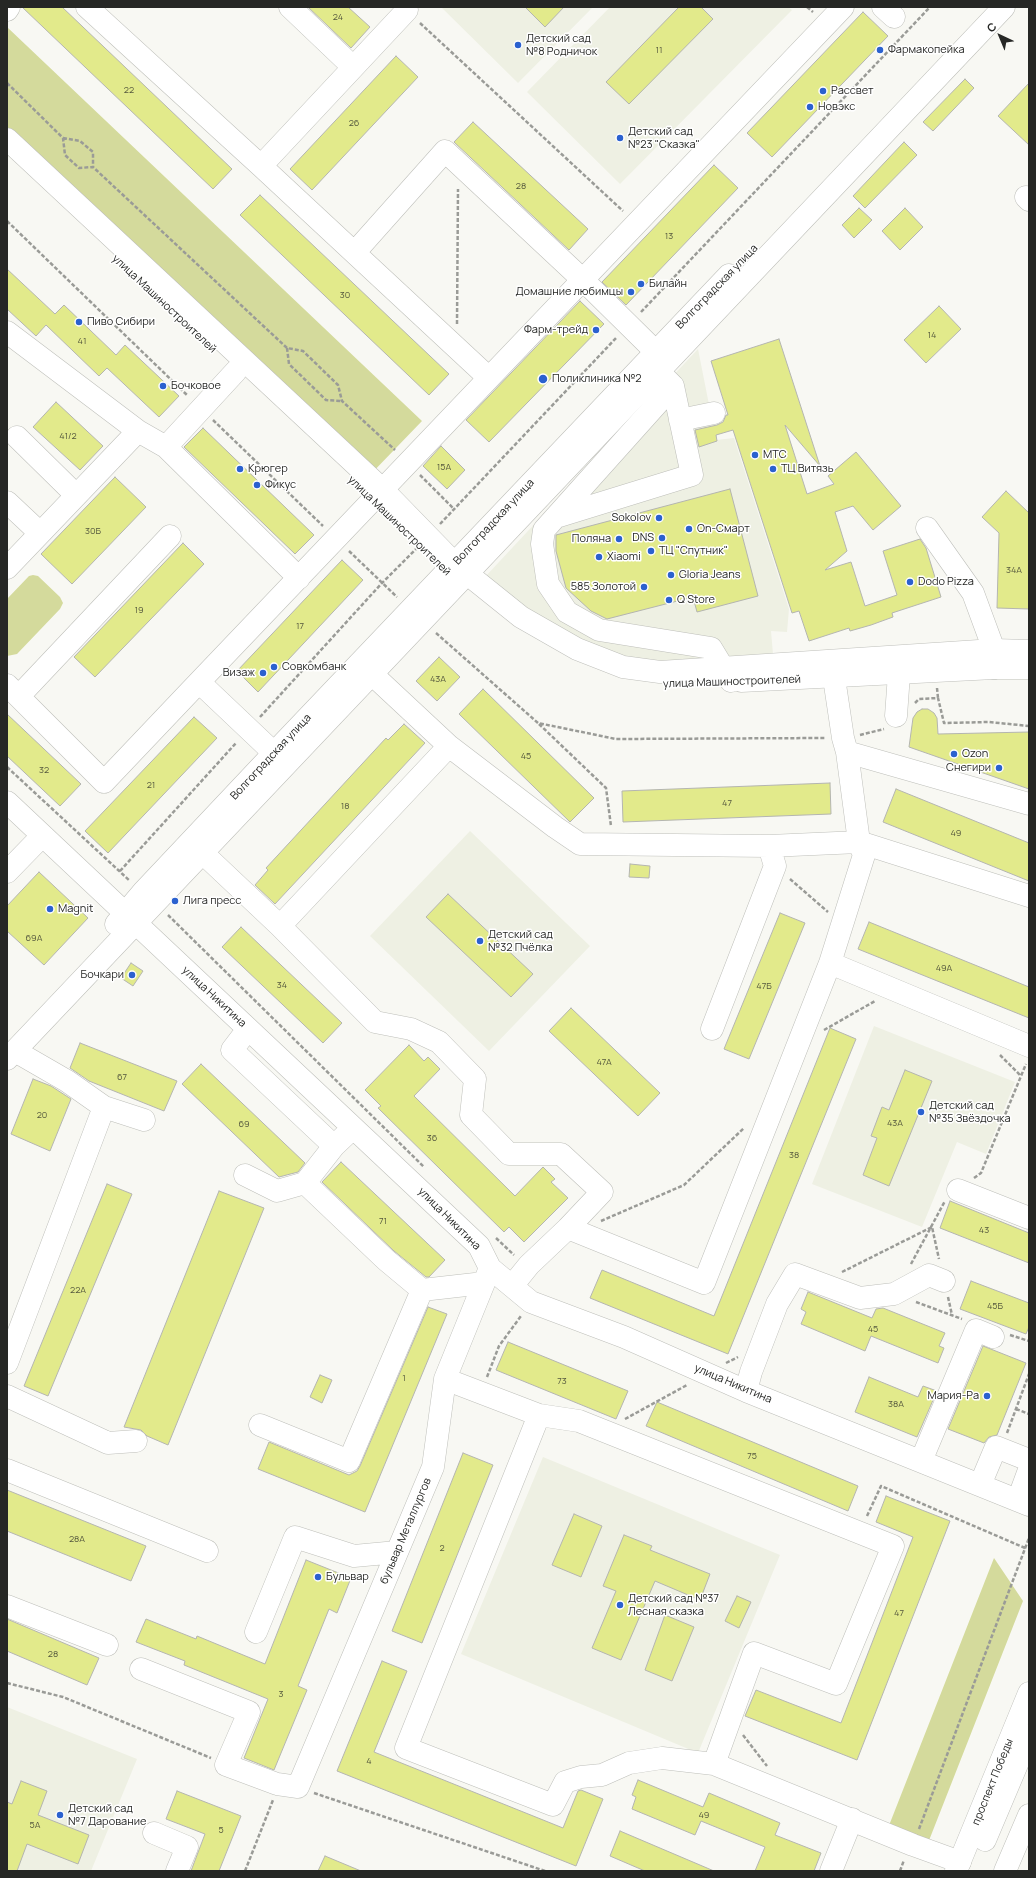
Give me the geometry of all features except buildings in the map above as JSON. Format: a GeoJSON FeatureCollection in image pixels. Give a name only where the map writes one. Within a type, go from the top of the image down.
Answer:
{"type":"FeatureCollection","features":[{"type":"Feature","properties":{"kind":"main road"},"geometry":{"type":"LineString","coordinates":[[87,7],[355,252],[457,350],[489,378]]}},
{"type":"Feature","properties":{"kind":"main road"},"geometry":{"type":"LineString","coordinates":[[290,7],[353,67]]}},
{"type":"Feature","properties":{"kind":"main road"},"geometry":{"type":"LineString","coordinates":[[170,536],[13,691],[104,782],[843,7]]}},
{"type":"Feature","properties":{"kind":"main road","name":"Волгоградская улица"},"geometry":{"type":"LineString","coordinates":[[10,1050],[102,940],[130,919],[149,897],[197,848],[274,753],[366,668],[658,368],[985,7]]}},
{"type":"Feature","properties":{"kind":"main road"},"geometry":{"type":"LineString","coordinates":[[1004,7],[658,368],[556,516],[544,530],[542,544],[548,584],[567,612],[599,630],[711,648],[727,674],[994,659],[1029,651]]}},
{"type":"Feature","properties":{"kind":"main road"},"geometry":{"type":"LineString","coordinates":[[261,166],[407,10]]}},
{"type":"Feature","properties":{"kind":"main road"},"geometry":{"type":"LineString","coordinates":[[7,139],[378,495]]}},
{"type":"Feature","properties":{"kind":"main road"},"geometry":{"type":"LineString","coordinates":[[355,252],[445,151],[583,280],[628,326],[658,368],[680,420],[692,475],[556,516]]}},
{"type":"Feature","properties":{"kind":"main road","name":"улица Машиностроителей"},"geometry":{"type":"LineString","coordinates":[[7,159],[236,370],[378,495],[508,624],[559,656],[616,676],[658,685],[727,674],[834,678],[899,674],[994,659],[1029,668]]}},
{"type":"Feature","properties":{"kind":"main road"},"geometry":{"type":"LineString","coordinates":[[7,332],[138,430],[166,447],[299,578]]}},
{"type":"Feature","properties":{"kind":"main road"},"geometry":{"type":"LineString","coordinates":[[166,447],[236,370]]}},
{"type":"Feature","properties":{"kind":"main road"},"geometry":{"type":"LineString","coordinates":[[680,420],[714,413]]}},
{"type":"Feature","properties":{"kind":"main road"},"geometry":{"type":"LineString","coordinates":[[7,568],[138,430]]}},
{"type":"Feature","properties":{"kind":"main road"},"geometry":{"type":"LineString","coordinates":[[17,437],[76,495]]}},
{"type":"Feature","properties":{"kind":"main road"},"geometry":{"type":"LineString","coordinates":[[7,502],[40,533]]}},
{"type":"Feature","properties":{"kind":"main road"},"geometry":{"type":"LineString","coordinates":[[927,528],[973,593],[994,659]]}},
{"type":"Feature","properties":{"kind":"main road"},"geometry":{"type":"LineString","coordinates":[[457,573],[422,621],[366,668],[197,848],[280,926],[375,1022],[411,1029],[439,1042],[474,1079],[471,1115],[509,1154],[561,1154],[602,1192],[572,1230],[527,1268],[512,1286]]}},
{"type":"Feature","properties":{"kind":"main road"},"geometry":{"type":"LineString","coordinates":[[366,668],[450,746],[555,827],[580,844],[613,844],[772,856],[859,842],[1029,896]]}},
{"type":"Feature","properties":{"kind":"main road"},"geometry":{"type":"LineString","coordinates":[[894,722],[899,674]]}},
{"type":"Feature","properties":{"kind":"main road"},"geometry":{"type":"LineString","coordinates":[[572,1230],[704,1283],[830,962],[864,855],[859,842],[834,678]]}},
{"type":"Feature","properties":{"kind":"main road"},"geometry":{"type":"LineString","coordinates":[[199,682],[274,753]]}},
{"type":"Feature","properties":{"kind":"main road"},"geometry":{"type":"LineString","coordinates":[[845,745],[1029,804]]}},
{"type":"Feature","properties":{"kind":"main road"},"geometry":{"type":"LineString","coordinates":[[280,926],[450,746]]}},
{"type":"Feature","properties":{"kind":"main road","name":"улица Никитина"},"geometry":{"type":"LineString","coordinates":[[7,802],[479,1246],[487,1275],[512,1286],[531,1302],[624,1337],[713,1367],[745,1373],[921,1461],[1023,1502]]}},
{"type":"Feature","properties":{"kind":"main road"},"geometry":{"type":"LineString","coordinates":[[7,872],[42,836]]}},
{"type":"Feature","properties":{"kind":"main road"},"geometry":{"type":"LineString","coordinates":[[712,1028],[772,856]]}},
{"type":"Feature","properties":{"kind":"main road"},"geometry":{"type":"LineString","coordinates":[[830,962],[894,989],[1028,1054]]}},
{"type":"Feature","properties":{"kind":"main road"},"geometry":{"type":"LineString","coordinates":[[248,1029],[232,1050],[334,1146]]}},
{"type":"Feature","properties":{"kind":"main road"},"geometry":{"type":"LineString","coordinates":[[10,1050],[67,1081],[104,1107],[144,1120]]}},
{"type":"Feature","properties":{"kind":"main road"},"geometry":{"type":"LineString","coordinates":[[7,1363],[104,1107]]}},
{"type":"Feature","properties":{"kind":"main road"},"geometry":{"type":"LineString","coordinates":[[245,1175],[277,1191],[305,1184],[334,1146],[353,1128]]}},
{"type":"Feature","properties":{"kind":"main road"},"geometry":{"type":"LineString","coordinates":[[305,1184],[386,1260],[422,1290]]}},
{"type":"Feature","properties":{"kind":"main road"},"geometry":{"type":"LineString","coordinates":[[957,1189],[1029,1218]]}},
{"type":"Feature","properties":{"kind":"main road"},"geometry":{"type":"LineString","coordinates":[[745,1373],[777,1304],[795,1274],[860,1298],[894,1294],[930,1276],[944,1281]]}},
{"type":"Feature","properties":{"kind":"main road"},"geometry":{"type":"LineString","coordinates":[[422,1290],[487,1275]]}},
{"type":"Feature","properties":{"kind":"main road","name":"бульвар Металлургов"},"geometry":{"type":"LineString","coordinates":[[298,1787],[433,1467],[445,1379],[487,1275]]}},
{"type":"Feature","properties":{"kind":"main road"},"geometry":{"type":"LineString","coordinates":[[260,1425],[349,1461],[422,1290]]}},
{"type":"Feature","properties":{"kind":"main road"},"geometry":{"type":"LineString","coordinates":[[921,1461],[976,1330],[1001,1336]]}},
{"type":"Feature","properties":{"kind":"main road"},"geometry":{"type":"LineString","coordinates":[[445,1379],[539,1415],[579,1421],[893,1546],[836,1684],[754,1653],[714,1764]]}},
{"type":"Feature","properties":{"kind":"main road"},"geometry":{"type":"LineString","coordinates":[[7,1396],[108,1443],[136,1441]]}},
{"type":"Feature","properties":{"kind":"main road"},"geometry":{"type":"LineString","coordinates":[[539,1415],[406,1748],[553,1805],[565,1782],[581,1777],[602,1775],[629,1763],[662,1758],[714,1764],[852,1819],[963,1868],[1029,1736]]}},
{"type":"Feature","properties":{"kind":"main road"},"geometry":{"type":"LineString","coordinates":[[980,1485],[996,1447],[1029,1460]]}},
{"type":"Feature","properties":{"kind":"main road"},"geometry":{"type":"LineString","coordinates":[[7,1470],[207,1551]]}},
{"type":"Feature","properties":{"kind":"main road"},"geometry":{"type":"LineString","coordinates":[[1023,1502],[1029,1470]]}},
{"type":"Feature","properties":{"kind":"main road"},"geometry":{"type":"LineString","coordinates":[[256,1632],[294,1537],[354,1556],[397,1552]]}},
{"type":"Feature","properties":{"kind":"main road"},"geometry":{"type":"LineString","coordinates":[[7,1606],[107,1645]]}},
{"type":"Feature","properties":{"kind":"main road"},"geometry":{"type":"LineString","coordinates":[[141,1669],[249,1712],[226,1765],[277,1784],[298,1787]]}},
{"type":"Feature","properties":{"kind":"main road","name":"проспект Победы"},"geometry":{"type":"LineString","coordinates":[[963,1868],[1029,1693]]}},
{"type":"Feature","properties":{"kind":"main road"},"geometry":{"type":"LineString","coordinates":[[1005,1871],[1029,1815]]}},
{"type":"Feature","properties":{"kind":"main road"},"geometry":{"type":"LineString","coordinates":[[831,1871],[852,1819]]}},
{"type":"Feature","properties":{"kind":"main road"},"geometry":{"type":"LineString","coordinates":[[154,1833],[187,1846],[177,1871]]}},
{"type":"Feature","properties":{"kind":"path"},"geometry":{"type":"LineString","coordinates":[[120,871],[382,583],[424,541],[930,7]]}},
{"type":"Feature","properties":{"kind":"path"},"geometry":{"type":"LineString","coordinates":[[407,10],[636,224]]}},
{"type":"Feature","properties":{"kind":"path"},"geometry":{"type":"LineString","coordinates":[[7,83],[63,138],[80,140],[93,152],[93,167],[287,348],[302,351],[338,385],[342,401],[408,462],[454,509]]}},
{"type":"Feature","properties":{"kind":"path"},"geometry":{"type":"LineString","coordinates":[[63,138],[65,155],[79,168],[93,167]]}},
{"type":"Feature","properties":{"kind":"path"},"geometry":{"type":"LineString","coordinates":[[457,350],[458,164]]}},
{"type":"Feature","properties":{"kind":"path"},"geometry":{"type":"LineString","coordinates":[[287,348],[289,364],[326,400],[342,401]]}},
{"type":"Feature","properties":{"kind":"path"},"geometry":{"type":"LineString","coordinates":[[422,621],[538,723],[606,788],[613,844]]}},
{"type":"Feature","properties":{"kind":"path"},"geometry":{"type":"LineString","coordinates":[[914,704],[919,699],[938,698],[944,723],[989,722],[1029,726]]}},
{"type":"Feature","properties":{"kind":"path"},"geometry":{"type":"LineString","coordinates":[[538,723],[616,739],[845,745],[894,722]]}},
{"type":"Feature","properties":{"kind":"path"},"geometry":{"type":"LineString","coordinates":[[7,767],[149,897],[425,1168]]}},
{"type":"Feature","properties":{"kind":"path"},"geometry":{"type":"LineString","coordinates":[[772,856],[842,924]]}},
{"type":"Feature","properties":{"kind":"path"},"geometry":{"type":"LineString","coordinates":[[797,1045],[894,989]]}},
{"type":"Feature","properties":{"kind":"path"},"geometry":{"type":"LineString","coordinates":[[909,1267],[957,1189],[981,1173],[1028,1054]]}},
{"type":"Feature","properties":{"kind":"path"},"geometry":{"type":"LineString","coordinates":[[572,1230],[684,1185],[748,1125]]}},
{"type":"Feature","properties":{"kind":"path"},"geometry":{"type":"LineString","coordinates":[[820,1283],[932,1228]]}},
{"type":"Feature","properties":{"kind":"path"},"geometry":{"type":"LineString","coordinates":[[493,1235],[527,1268]]}},
{"type":"Feature","properties":{"kind":"path"},"geometry":{"type":"LineString","coordinates":[[894,1294],[966,1320]]}},
{"type":"Feature","properties":{"kind":"path"},"geometry":{"type":"LineString","coordinates":[[480,1392],[499,1346],[531,1302]]}},
{"type":"Feature","properties":{"kind":"path"},"geometry":{"type":"LineString","coordinates":[[1001,1336],[1029,1341]]}},
{"type":"Feature","properties":{"kind":"path"},"geometry":{"type":"LineString","coordinates":[[604,1431],[713,1367],[727,1363],[745,1373]]}},
{"type":"Feature","properties":{"kind":"path"},"geometry":{"type":"LineString","coordinates":[[713,1367],[727,1363],[745,1373]]}},
{"type":"Feature","properties":{"kind":"path"},"geometry":{"type":"LineString","coordinates":[[1016,1409],[1029,1414]]}},
{"type":"Feature","properties":{"kind":"path"},"geometry":{"type":"LineString","coordinates":[[860,1533],[881,1486],[1025,1548]]}},
{"type":"Feature","properties":{"kind":"path"},"geometry":{"type":"LineString","coordinates":[[900,1871],[906,1856],[913,1845],[1029,1538]]}},
{"type":"Feature","properties":{"kind":"path"},"geometry":{"type":"LineString","coordinates":[[7,1683],[63,1697],[226,1765]]}},
{"type":"Feature","properties":{"kind":"path"},"geometry":{"type":"LineString","coordinates":[[731,1719],[772,1772]]}},
{"type":"Feature","properties":{"kind":"path"},"geometry":{"type":"LineString","coordinates":[[245,1871],[274,1796],[298,1787],[545,1871]]}},
{"type":"Feature","properties":{"kind":"shaded area","name":"Детский сад №8 Родничок"},"geometry":{"type":"Polygon","coordinates":[[[441,7],[593,7],[518,83],[441,7]]]}},
{"type":"Feature","properties":{"kind":"shaded area","name":"Детский сад №23 \"Сказка\""},"geometry":{"type":"Polygon","coordinates":[[[610,7],[788,7],[792,10],[620,184],[527,92],[610,7]]]}},
{"type":"Feature","properties":{"kind":"shaded area"},"geometry":{"type":"Polygon","coordinates":[[[698,349],[716,440],[734,438],[789,609],[787,632],[771,631],[773,654],[694,667],[624,660],[569,639],[484,578],[698,349]]]}},
{"type":"Feature","properties":{"kind":"shaded area","name":"Детский сад №32 Пчёлка"},"geometry":{"type":"Polygon","coordinates":[[[470,831],[590,946],[489,1051],[370,936],[470,831]]]}},
{"type":"Feature","properties":{"kind":"shaded area","name":"Детский сад №35 Звёздочка"},"geometry":{"type":"Polygon","coordinates":[[[874,1026],[1015,1082],[986,1154],[957,1142],[922,1227],[812,1184],[874,1026]]]}},
{"type":"Feature","properties":{"kind":"shaded area","name":"Детский сад №37 Лесная сказка"},"geometry":{"type":"Polygon","coordinates":[[[543,1457],[780,1555],[698,1753],[461,1654],[543,1457]]]}},
{"type":"Feature","properties":{"kind":"shaded area","name":"Детский сад №7 Дарование"},"geometry":{"type":"Polygon","coordinates":[[[7,1707],[137,1759],[91,1871],[7,1871],[7,1707]]]}},
{"type":"Feature","properties":{"kind":"green space"},"geometry":{"type":"Polygon","coordinates":[[[7,27],[422,421],[368,477],[7,135],[7,27]]]}},
{"type":"Feature","properties":{"kind":"green space"},"geometry":{"type":"Polygon","coordinates":[[[29,576],[38,576],[60,597],[63,603],[60,609],[17,654],[7,656],[7,599],[29,576]]]}},
{"type":"Feature","properties":{"kind":"green space"},"geometry":{"type":"Polygon","coordinates":[[[994,1558],[1023,1601],[928,1843],[888,1828],[994,1558]]]}},
{"type":"Feature","properties":{"kind":"place","name":"Детский сад №8 Родничок"},"geometry":{"type":"Point","coordinates":[518,45]}},
{"type":"Feature","properties":{"kind":"place","name":"Фармакопейка"},"geometry":{"type":"Point","coordinates":[880,50]}},
{"type":"Feature","properties":{"kind":"place","name":"Рассвет"},"geometry":{"type":"Point","coordinates":[823,91]}},
{"type":"Feature","properties":{"kind":"place","name":"Новэкс"},"geometry":{"type":"Point","coordinates":[810,107]}},
{"type":"Feature","properties":{"kind":"place","name":"Детский сад №23 \"Сказка\""},"geometry":{"type":"Point","coordinates":[620,138]}},
{"type":"Feature","properties":{"kind":"place","name":"Билайн"},"geometry":{"type":"Point","coordinates":[641,284]}},
{"type":"Feature","properties":{"kind":"place","name":"Домашние любимцы"},"geometry":{"type":"Point","coordinates":[631,292]}},
{"type":"Feature","properties":{"kind":"place","name":"Пиво Сибири"},"geometry":{"type":"Point","coordinates":[79,322]}},
{"type":"Feature","properties":{"kind":"place","name":"Фарм-трейд"},"geometry":{"type":"Point","coordinates":[596,330]}},
{"type":"Feature","properties":{"kind":"place","name":"Поликлиника №2"},"geometry":{"type":"Point","coordinates":[543,379]}},
{"type":"Feature","properties":{"kind":"place","name":"Бочковое"},"geometry":{"type":"Point","coordinates":[163,386]}},
{"type":"Feature","properties":{"kind":"place","name":"МТС"},"geometry":{"type":"Point","coordinates":[755,455]}},
{"type":"Feature","properties":{"kind":"place","name":"Крюгер"},"geometry":{"type":"Point","coordinates":[240,469]}},
{"type":"Feature","properties":{"kind":"place","name":"ТЦ Витязь"},"geometry":{"type":"Point","coordinates":[773,469]}},
{"type":"Feature","properties":{"kind":"place","name":"Фикус"},"geometry":{"type":"Point","coordinates":[257,485]}},
{"type":"Feature","properties":{"kind":"place","name":"Sokolov"},"geometry":{"type":"Point","coordinates":[659,518]}},
{"type":"Feature","properties":{"kind":"place","name":"On-Смарт"},"geometry":{"type":"Point","coordinates":[689,529]}},
{"type":"Feature","properties":{"kind":"place","name":"DNS"},"geometry":{"type":"Point","coordinates":[662,538]}},
{"type":"Feature","properties":{"kind":"place","name":"Поляна"},"geometry":{"type":"Point","coordinates":[619,539]}},
{"type":"Feature","properties":{"kind":"place","name":"ТЦ \"Спутник\""},"geometry":{"type":"Point","coordinates":[651,551]}},
{"type":"Feature","properties":{"kind":"place","name":"Xiaomi"},"geometry":{"type":"Point","coordinates":[599,557]}},
{"type":"Feature","properties":{"kind":"place","name":"Gloria Jeans"},"geometry":{"type":"Point","coordinates":[671,575]}},
{"type":"Feature","properties":{"kind":"place","name":"Dodo Pizza"},"geometry":{"type":"Point","coordinates":[910,582]}},
{"type":"Feature","properties":{"kind":"place","name":"585 Золотой"},"geometry":{"type":"Point","coordinates":[644,587]}},
{"type":"Feature","properties":{"kind":"place","name":"Q Store"},"geometry":{"type":"Point","coordinates":[669,600]}},
{"type":"Feature","properties":{"kind":"place","name":"Совкомбанк"},"geometry":{"type":"Point","coordinates":[274,667]}},
{"type":"Feature","properties":{"kind":"place","name":"Визаж"},"geometry":{"type":"Point","coordinates":[263,673]}},
{"type":"Feature","properties":{"kind":"place","name":"Ozon"},"geometry":{"type":"Point","coordinates":[954,754]}},
{"type":"Feature","properties":{"kind":"place","name":"Снегири"},"geometry":{"type":"Point","coordinates":[999,768]}},
{"type":"Feature","properties":{"kind":"place","name":"Лига пресс"},"geometry":{"type":"Point","coordinates":[175,901]}},
{"type":"Feature","properties":{"kind":"place","name":"Magnit"},"geometry":{"type":"Point","coordinates":[50,909]}},
{"type":"Feature","properties":{"kind":"place","name":"Детский сад №32 Пчёлка"},"geometry":{"type":"Point","coordinates":[480,941]}},
{"type":"Feature","properties":{"kind":"place","name":"Бочкари"},"geometry":{"type":"Point","coordinates":[132,975]}},
{"type":"Feature","properties":{"kind":"place","name":"Детский сад №35 Звёздочка"},"geometry":{"type":"Point","coordinates":[921,1112]}},
{"type":"Feature","properties":{"kind":"place","name":"Мария-Ра"},"geometry":{"type":"Point","coordinates":[987,1396]}},
{"type":"Feature","properties":{"kind":"place","name":"Бульвар"},"geometry":{"type":"Point","coordinates":[318,1577]}},
{"type":"Feature","properties":{"kind":"place","name":"Детский сад №37 Лесная сказка"},"geometry":{"type":"Point","coordinates":[620,1605]}},
{"type":"Feature","properties":{"kind":"place","name":"Детский сад №7 Дарование"},"geometry":{"type":"Point","coordinates":[60,1815]}}]}
